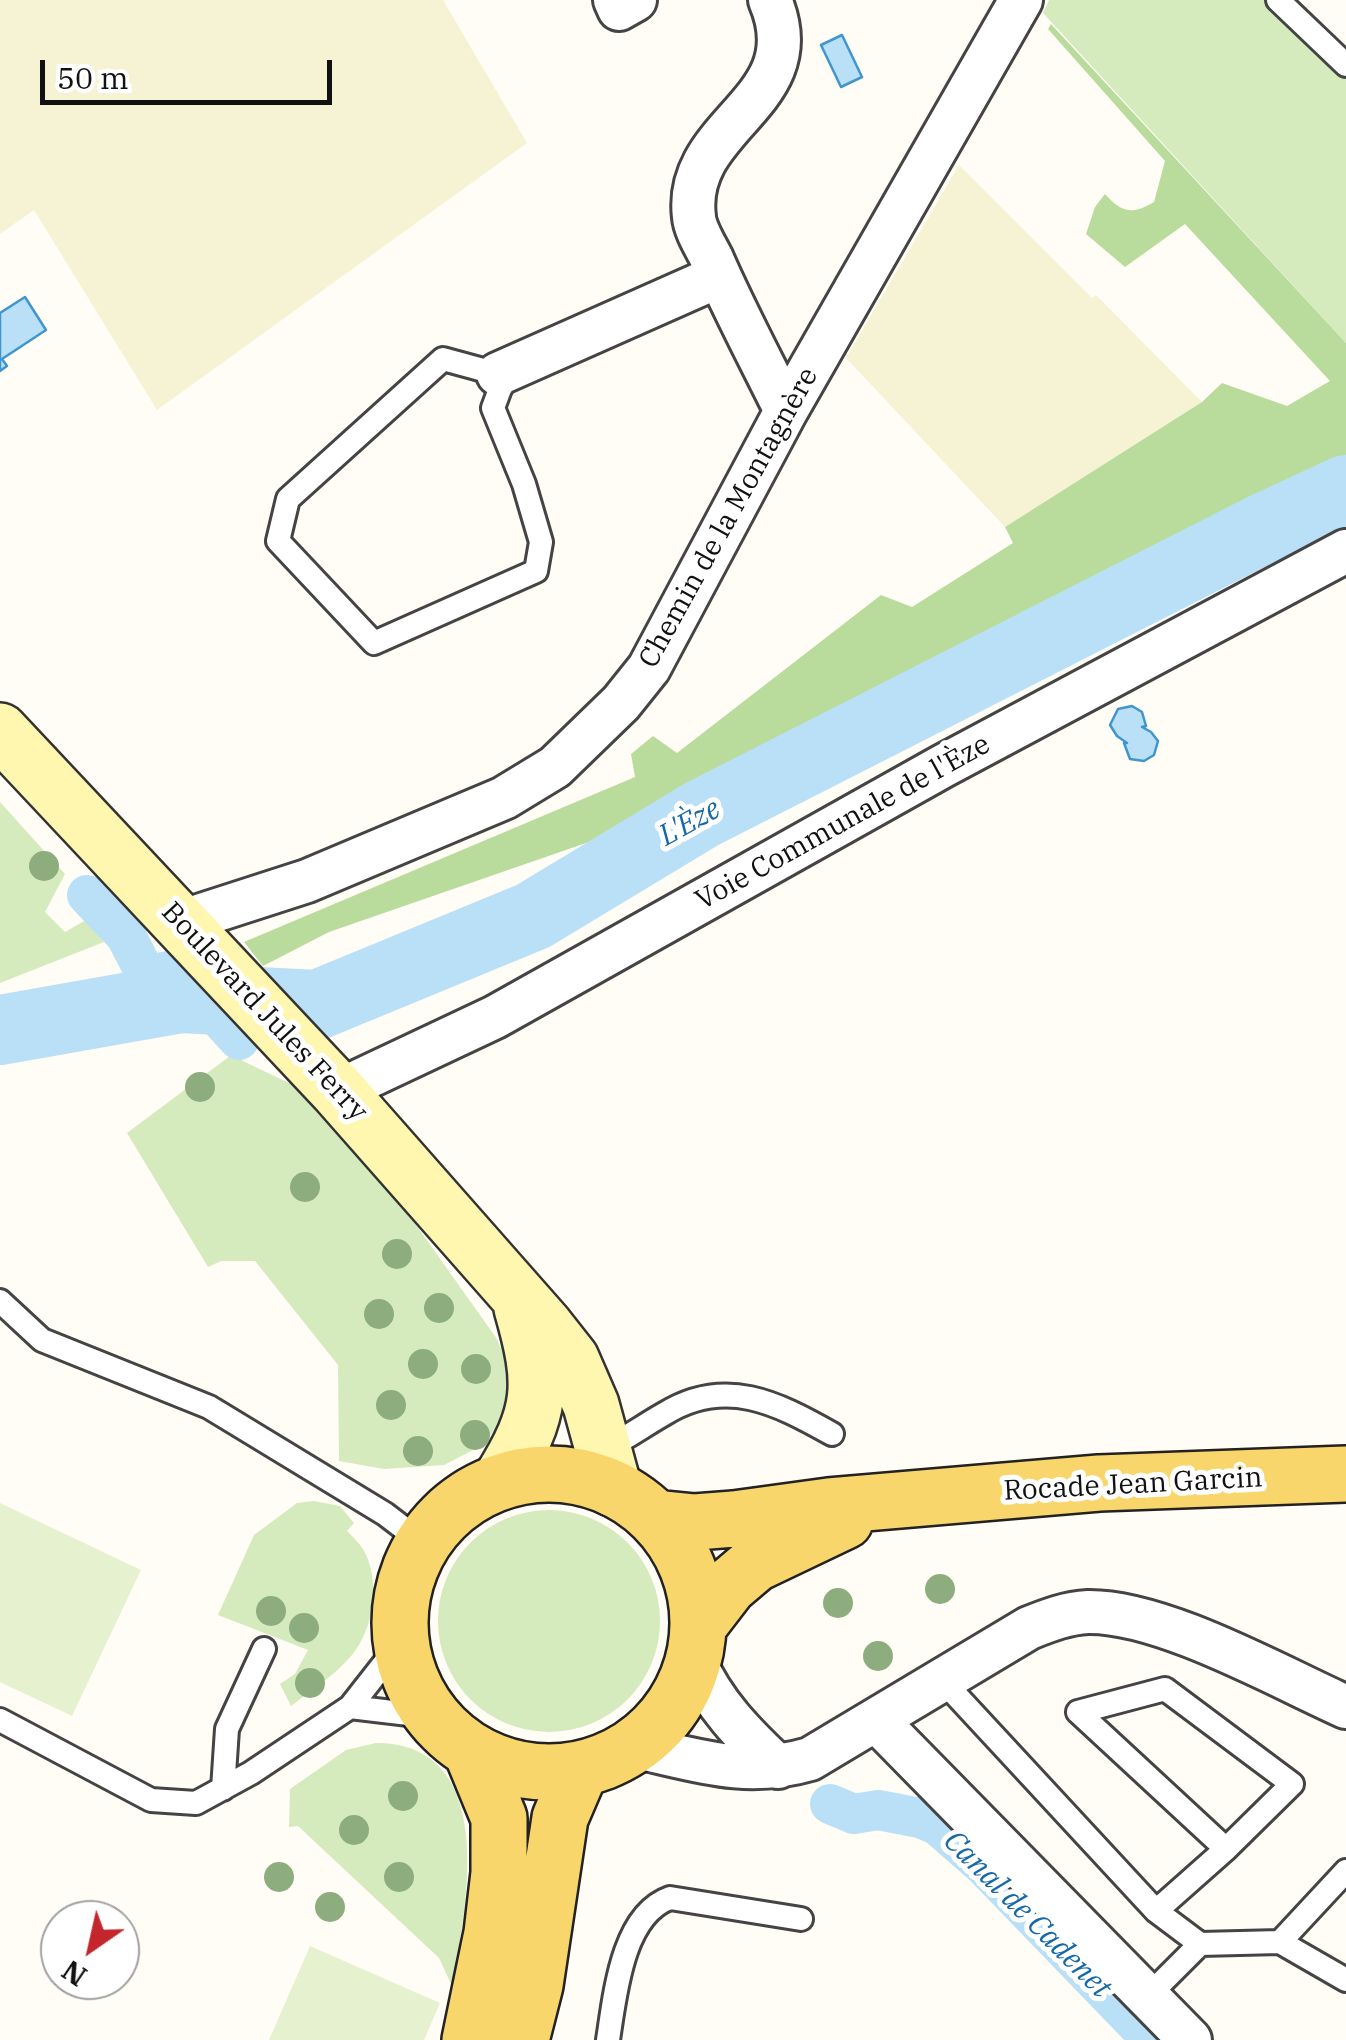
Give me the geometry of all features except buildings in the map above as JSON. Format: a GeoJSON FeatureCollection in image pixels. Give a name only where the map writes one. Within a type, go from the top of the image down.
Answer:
{"type":"FeatureCollection","features":[{"type":"Feature","properties":{"kind":"main road","name":"Boulevard Jules Ferry"},"geometry":{"type":"LineString","coordinates":[[0,731],[338,1090],[571,1360],[624,1485]]}},
{"type":"Feature","properties":{"kind":"main road","name":"Boulevard Jules Ferry"},"geometry":{"type":"LineString","coordinates":[[500,1480],[520,1450],[537,1402],[536,1358],[520,1301]]}},
{"type":"Feature","properties":{"kind":"main road"},"geometry":{"type":"LineString","coordinates":[[452,1734],[524,1770],[581,1769],[634,1746],[672,1709],[696,1643],[696,1595],[674,1540],[624,1485],[558,1473],[500,1480],[463,1500],[440,1520],[408,1572],[402,1595],[401,1642],[407,1669],[452,1734],[500,1818],[500,1873],[492,1934],[470,2040]]}},
{"type":"Feature","properties":{"kind":"main road","name":"Rocade Jean Garcin"},"geometry":{"type":"LineString","coordinates":[[624,1485],[695,1522],[1099,1483],[1346,1474]]}},
{"type":"Feature","properties":{"kind":"main road","name":"Rocade Jean Garcin"},"geometry":{"type":"LineString","coordinates":[[696,1643],[728,1586],[755,1564],[836,1524],[920,1500]]}},
{"type":"Feature","properties":{"kind":"main road"},"geometry":{"type":"LineString","coordinates":[[521,2040],[534,1985],[560,1818],[581,1769]]}},
{"type":"Feature","properties":{"kind":"street"},"geometry":{"type":"LineString","coordinates":[[615,0],[619,9],[636,0]]}},
{"type":"Feature","properties":{"kind":"street"},"geometry":{"type":"LineString","coordinates":[[770,0],[780,50],[768,86],[710,148],[696,182],[694,218],[786,411]]}},
{"type":"Feature","properties":{"kind":"street","name":"Chemin de la Montagnère"},"geometry":{"type":"LineString","coordinates":[[187,930],[504,798],[555,767],[621,703],[649,668],[786,411],[1022,0]]}},
{"type":"Feature","properties":{"kind":"street"},"geometry":{"type":"LineString","coordinates":[[506,370],[719,276]]}},
{"type":"Feature","properties":{"kind":"street","name":"Voie Communale de l'Èze"},"geometry":{"type":"LineString","coordinates":[[338,1090],[495,1017],[943,766],[1346,551]]}},
{"type":"Feature","properties":{"kind":"street"},"geometry":{"type":"LineString","coordinates":[[634,1746],[750,1770],[810,1759],[1030,1628],[1063,1615],[1089,1612],[1127,1616],[1188,1635],[1346,1707]]}},
{"type":"Feature","properties":{"kind":"street"},"geometry":{"type":"LineString","coordinates":[[696,1643],[707,1690],[738,1729],[778,1767]]}},
{"type":"Feature","properties":{"kind":"street"},"geometry":{"type":"LineString","coordinates":[[877,1721],[1190,2040]]}},
{"type":"Feature","properties":{"kind":"lane"},"geometry":{"type":"LineString","coordinates":[[1278,0],[1346,65]]}},
{"type":"Feature","properties":{"kind":"lane"},"geometry":{"type":"LineString","coordinates":[[443,358],[506,370],[494,408],[542,542],[536,571],[374,643],[278,541],[288,499],[443,358]]}},
{"type":"Feature","properties":{"kind":"lane"},"geometry":{"type":"LineString","coordinates":[[0,1302],[42,1340],[209,1408],[384,1514],[423,1542]]}},
{"type":"Feature","properties":{"kind":"lane"},"geometry":{"type":"LineString","coordinates":[[624,1485],[636,1433],[667,1412],[700,1400],[740,1394],[780,1404],[832,1434]]}},
{"type":"Feature","properties":{"kind":"lane"},"geometry":{"type":"LineString","coordinates":[[0,1720],[151,1800],[196,1803],[350,1708],[401,1642]]}},
{"type":"Feature","properties":{"kind":"lane"},"geometry":{"type":"LineString","coordinates":[[222,1789],[227,1730],[264,1649]]}},
{"type":"Feature","properties":{"kind":"lane"},"geometry":{"type":"LineString","coordinates":[[942,1680],[1156,1910],[1200,1944],[1280,1942],[1346,1980]]}},
{"type":"Feature","properties":{"kind":"lane"},"geometry":{"type":"LineString","coordinates":[[1156,1910],[1226,1849],[1292,1784],[1165,1690],[1078,1712],[1226,1849]]}},
{"type":"Feature","properties":{"kind":"lane"},"geometry":{"type":"LineString","coordinates":[[350,1708],[452,1734]]}},
{"type":"Feature","properties":{"kind":"lane"},"geometry":{"type":"LineString","coordinates":[[1280,1942],[1346,1870]]}},
{"type":"Feature","properties":{"kind":"lane"},"geometry":{"type":"LineString","coordinates":[[608,2040],[619,1974],[640,1920],[654,1903],[670,1898],[801,1920]]}},
{"type":"Feature","properties":{"kind":"lane"},"geometry":{"type":"LineString","coordinates":[[1148,1996],[1200,1944]]}},
{"type":"Feature","properties":{"kind":"shaded area"},"geometry":{"type":"Polygon","coordinates":[[[0,0],[443,0],[527,143],[157,410],[34,210],[0,234],[0,0]]]}},
{"type":"Feature","properties":{"kind":"shaded area"},"geometry":{"type":"Polygon","coordinates":[[[959,165],[1202,402],[1005,527],[846,358],[959,165]]]}},
{"type":"Feature","properties":{"kind":"green space"},"geometry":{"type":"Polygon","coordinates":[[[1049,0],[1265,0],[1346,78],[1346,343],[1043,13],[1049,0]]]}},
{"type":"Feature","properties":{"kind":"green space"},"geometry":{"type":"Polygon","coordinates":[[[1051,24],[1346,343],[1346,477],[690,807],[329,932],[263,966],[244,942],[635,777],[631,754],[653,736],[677,753],[881,595],[912,607],[1013,543],[1005,527],[1202,402],[1222,383],[1287,406],[1330,381],[1185,224],[1125,267],[1086,234],[1095,207],[1105,194],[1128,210],[1154,202],[1165,161],[1048,29],[1051,24]]]}},
{"type":"Feature","properties":{"kind":"green space"},"geometry":{"type":"Polygon","coordinates":[[[0,802],[65,874],[45,912],[65,932],[86,920],[104,942],[0,983],[0,802]]]}},
{"type":"Feature","properties":{"kind":"green space"},"geometry":{"type":"Polygon","coordinates":[[[234,1053],[291,1084],[404,1208],[497,1339],[512,1376],[506,1418],[479,1447],[444,1465],[384,1469],[339,1461],[338,1365],[255,1261],[221,1261],[208,1267],[127,1133],[234,1053]]]}},
{"type":"Feature","properties":{"kind":"green space"},"geometry":{"type":"Polygon","coordinates":[[[314,1501],[340,1506],[354,1523],[347,1531],[369,1561],[372,1604],[366,1632],[352,1655],[291,1706],[280,1684],[295,1674],[308,1650],[218,1615],[254,1535],[297,1503],[314,1501]]]}},
{"type":"Feature","properties":{"kind":"green space"},"geometry":{"type":"Polygon","coordinates":[[[0,1503],[141,1570],[72,1716],[0,1682],[0,1503]]]}},
{"type":"Feature","properties":{"kind":"green space"},"geometry":{"type":"Polygon","coordinates":[[[549,1510],[591,1518],[628,1542],[652,1579],[660,1621],[652,1663],[628,1700],[591,1724],[549,1732],[507,1724],[470,1700],[446,1663],[438,1621],[446,1579],[470,1542],[507,1518],[549,1510]]]}},
{"type":"Feature","properties":{"kind":"green space"},"geometry":{"type":"Polygon","coordinates":[[[376,1743],[415,1750],[442,1770],[458,1800],[466,1836],[467,1875],[452,1986],[439,1958],[298,1826],[289,1827],[290,1789],[346,1750],[376,1743]]]}},
{"type":"Feature","properties":{"kind":"green space"},"geometry":{"type":"Polygon","coordinates":[[[310,1946],[440,2003],[424,2040],[269,2040],[310,1946]]]}},
{"type":"Feature","properties":{"kind":"water"},"geometry":{"type":"Polygon","coordinates":[[[842,35],[862,77],[841,87],[821,45],[842,35]]]}},
{"type":"Feature","properties":{"kind":"water"},"geometry":{"type":"Polygon","coordinates":[[[25,297],[46,330],[2,359],[7,366],[0,371],[0,313],[25,297]]]}},
{"type":"Feature","properties":{"kind":"water"},"geometry":{"type":"Polygon","coordinates":[[[1132,706],[1142,712],[1146,726],[1142,727],[1158,741],[1154,755],[1144,761],[1130,759],[1127,743],[1110,725],[1118,709],[1132,706]]]}},
{"type":"Feature","properties":{"kind":"waterway","name":"L'Èze"},"geometry":{"type":"LineString","coordinates":[[0,1030],[181,998],[317,1005],[533,916],[702,814],[1346,490]]}},
{"type":"Feature","properties":{"kind":"waterway","name":"Canal de Cadenet"},"geometry":{"type":"LineString","coordinates":[[87,895],[126,936],[146,975],[175,970],[239,1040]]}},
{"type":"Feature","properties":{"kind":"waterway","name":"Canal de Cadenet"},"geometry":{"type":"LineString","coordinates":[[830,1804],[854,1814],[878,1810],[937,1825],[985,1867],[1152,2040]]}}]}
